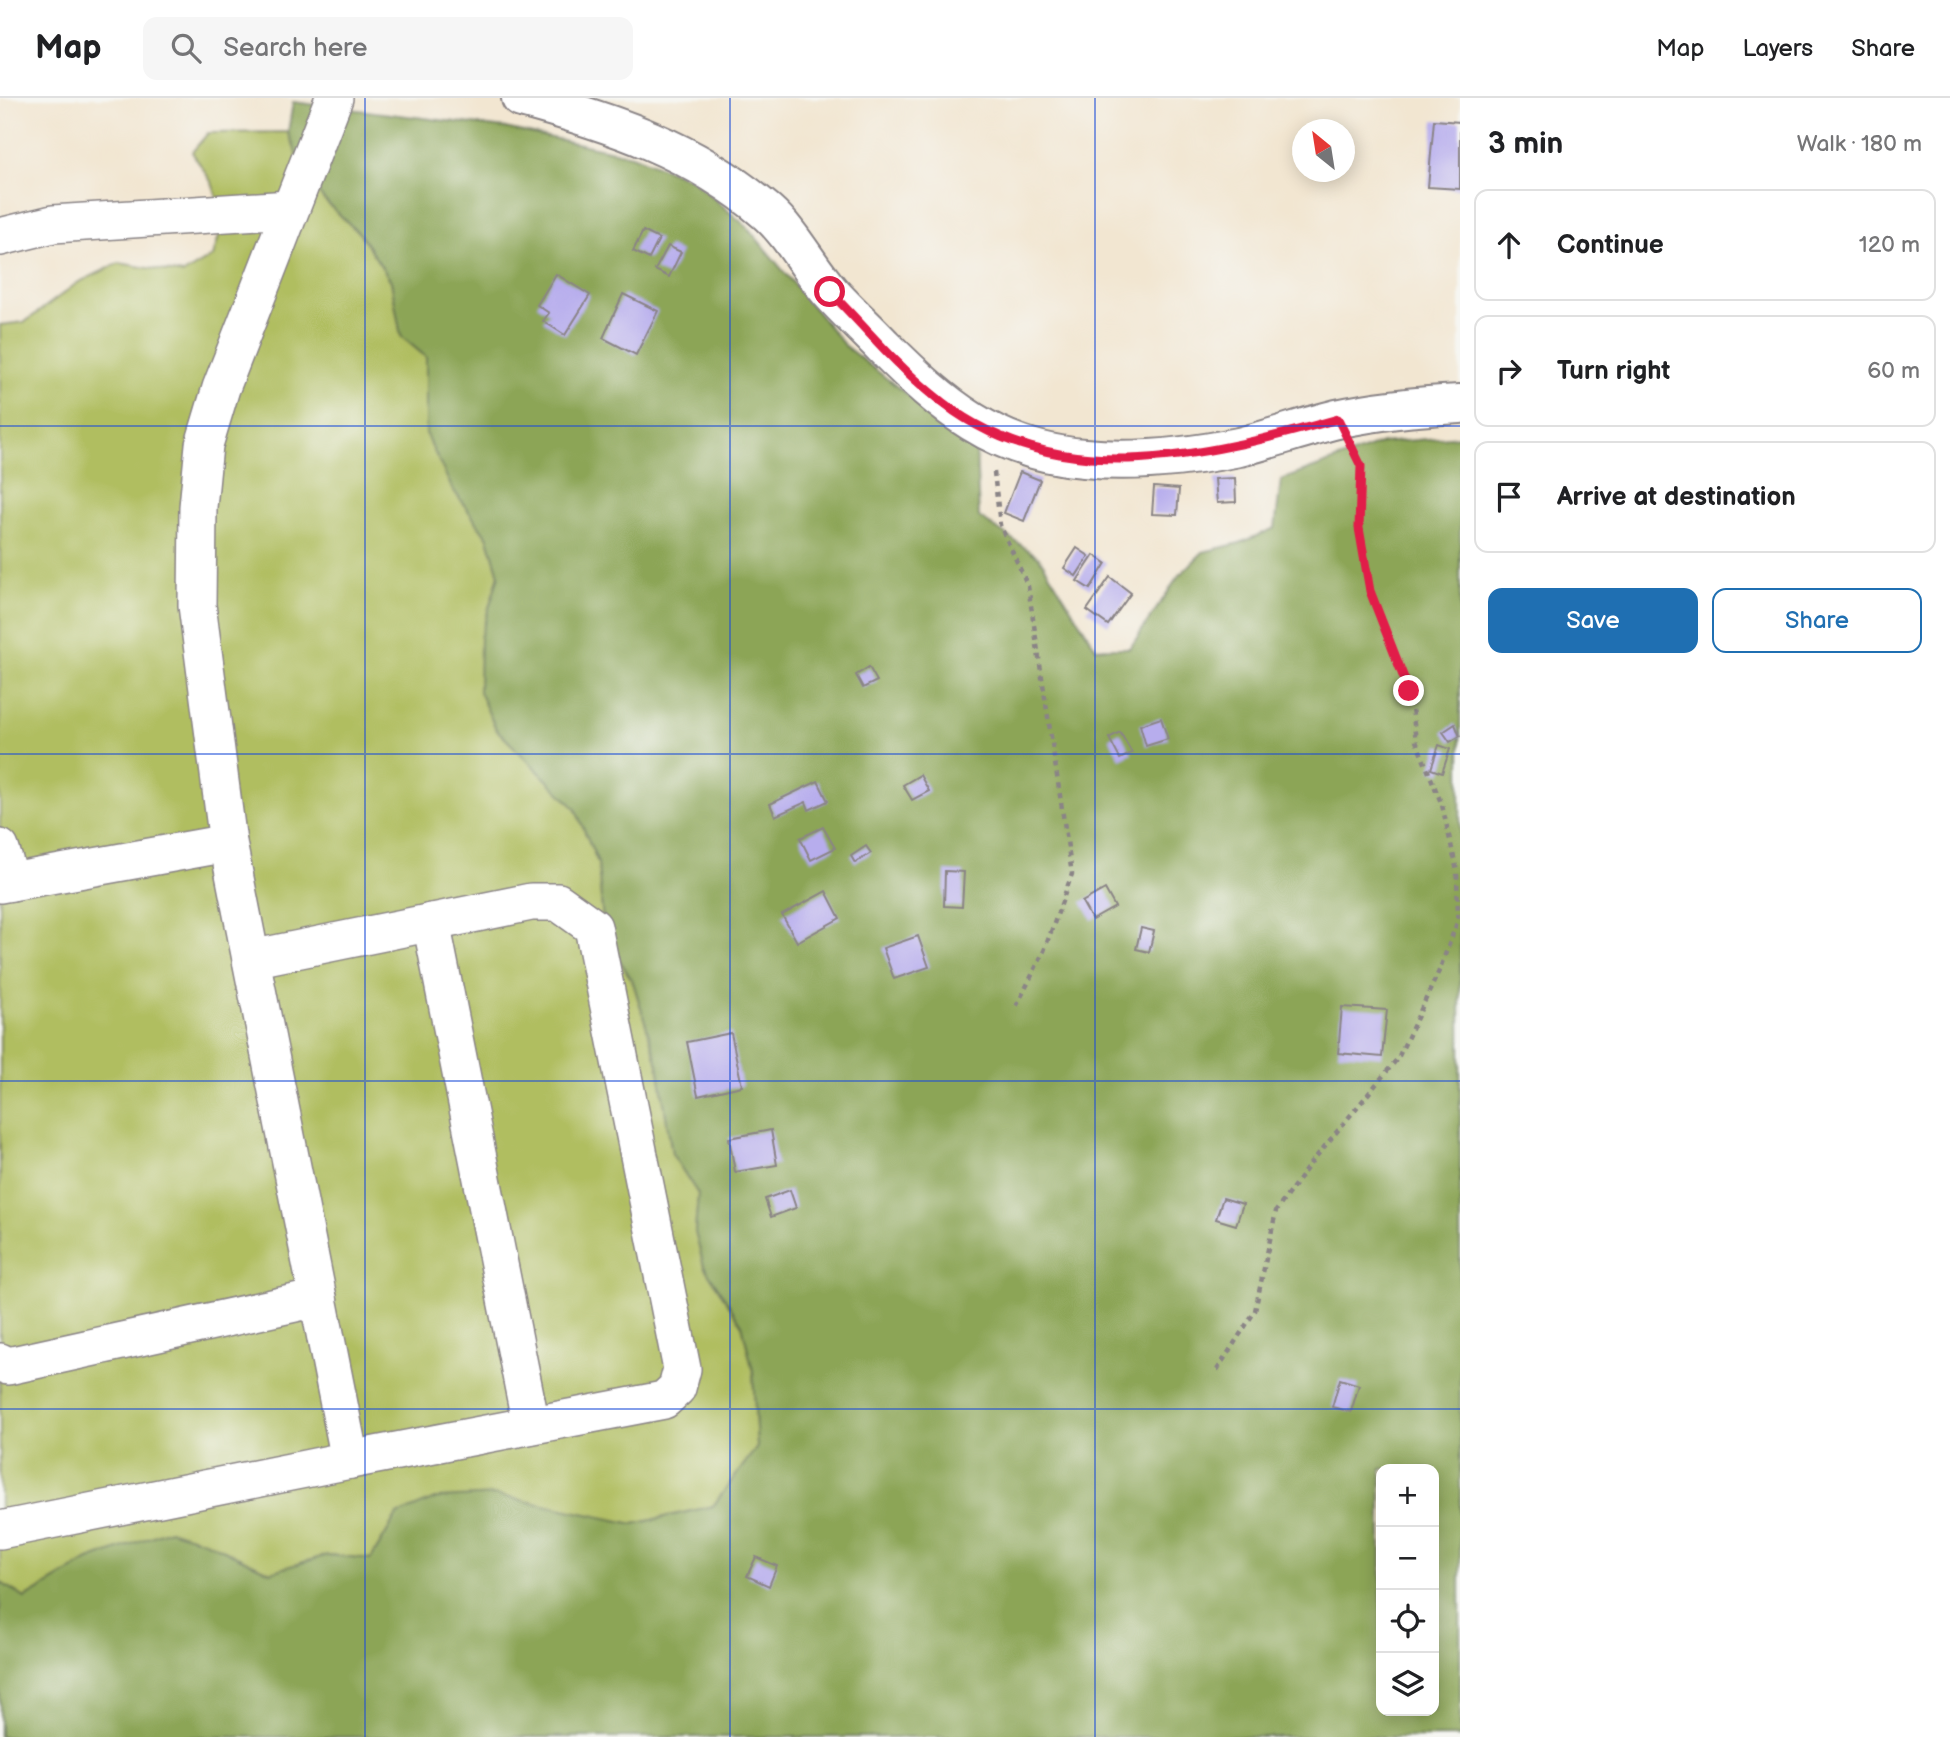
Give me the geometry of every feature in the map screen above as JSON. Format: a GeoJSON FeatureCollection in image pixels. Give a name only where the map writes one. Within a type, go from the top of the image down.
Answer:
{"type":"FeatureCollection","features":[{"type":"Feature","properties":{"kind":"street"},"geometry":{"type":"LineString","coordinates":[[334,98],[221,388],[204,445],[198,507],[197,605],[228,843],[350,1460]]}},
{"type":"Feature","properties":{"kind":"street"},"geometry":{"type":"LineString","coordinates":[[521,98],[596,118],[652,139],[721,175],[769,214],[830,292],[932,395],[988,433],[1032,449],[1082,458],[1147,460],[1239,447],[1338,419],[1412,406],[1460,404]]}},
{"type":"Feature","properties":{"kind":"street"},"geometry":{"type":"LineString","coordinates":[[0,237],[53,224],[290,209]]}},
{"type":"Feature","properties":{"kind":"street"},"geometry":{"type":"LineString","coordinates":[[0,848],[6,883],[228,843]]}},
{"type":"Feature","properties":{"kind":"street"},"geometry":{"type":"LineString","coordinates":[[0,1530],[664,1400],[677,1388],[682,1369],[680,1356],[593,927],[558,902],[531,902],[251,960]]}},
{"type":"Feature","properties":{"kind":"street"},"geometry":{"type":"LineString","coordinates":[[431,922],[531,1425]]}},
{"type":"Feature","properties":{"kind":"street"},"geometry":{"type":"LineString","coordinates":[[0,1362],[8,1366],[318,1298]]}},
{"type":"Feature","properties":{"kind":"path"},"geometry":{"type":"LineString","coordinates":[[1216,1370],[1255,1311],[1276,1211],[1310,1164],[1398,1058],[1439,971],[1458,920],[1457,871],[1442,805],[1416,741],[1409,691],[1370,591],[1359,528],[1361,466],[1338,419]]}},
{"type":"Feature","properties":{"kind":"path"},"geometry":{"type":"LineString","coordinates":[[988,433],[1000,525],[1028,586],[1072,874],[1044,951],[1016,1007]]}},
{"type":"Feature","properties":{"kind":"green space"},"geometry":{"type":"Polygon","coordinates":[[[293,102],[505,128],[632,155],[693,180],[748,228],[845,346],[976,448],[979,517],[1039,557],[1096,648],[1130,648],[1178,577],[1203,552],[1240,543],[1275,528],[1281,480],[1382,443],[1460,436],[1460,1737],[0,1737],[0,1582],[25,1598],[89,1560],[169,1530],[205,1541],[270,1572],[328,1555],[371,1559],[397,1515],[437,1498],[497,1495],[634,1524],[713,1506],[757,1447],[753,1371],[742,1325],[704,1266],[695,1232],[698,1194],[672,1154],[658,1064],[633,982],[604,934],[598,863],[575,808],[496,729],[479,692],[480,638],[499,575],[488,538],[452,488],[426,435],[426,357],[401,336],[391,281],[360,234],[324,200],[304,172],[288,132],[293,102]]]}},
{"type":"Feature","properties":{"kind":"green space"},"geometry":{"type":"Polygon","coordinates":[[[288,132],[304,172],[324,200],[360,234],[391,281],[401,336],[426,357],[426,386],[452,488],[488,538],[499,575],[480,638],[496,729],[575,807],[598,863],[604,934],[633,982],[658,1064],[672,1154],[698,1194],[695,1232],[704,1266],[742,1325],[753,1371],[757,1447],[713,1506],[634,1524],[567,1512],[397,1515],[371,1559],[328,1555],[271,1572],[205,1541],[89,1560],[25,1598],[0,1582],[0,325],[25,322],[77,283],[119,263],[183,274],[213,256],[224,219],[212,183],[192,152],[208,133],[288,132]]]}},
{"type":"Feature","properties":{"kind":"building"},"geometry":{"type":"Polygon","coordinates":[[[1434,120],[1460,122],[1460,189],[1428,187],[1434,120]]]}},
{"type":"Feature","properties":{"kind":"building"},"geometry":{"type":"Polygon","coordinates":[[[643,231],[659,239],[649,259],[633,251],[643,231]]]}},
{"type":"Feature","properties":{"kind":"building"},"geometry":{"type":"Polygon","coordinates":[[[668,246],[681,252],[669,277],[655,270],[668,246]]]}},
{"type":"Feature","properties":{"kind":"building"},"geometry":{"type":"Polygon","coordinates":[[[556,274],[590,295],[565,335],[543,321],[549,313],[537,305],[556,274]]]}},
{"type":"Feature","properties":{"kind":"building"},"geometry":{"type":"Polygon","coordinates":[[[623,294],[658,311],[636,355],[603,338],[623,294]]]}},
{"type":"Feature","properties":{"kind":"building"},"geometry":{"type":"Polygon","coordinates":[[[1020,472],[1040,480],[1024,521],[1004,513],[1020,472]]]}},
{"type":"Feature","properties":{"kind":"building"},"geometry":{"type":"Polygon","coordinates":[[[1235,478],[1236,502],[1217,503],[1215,479],[1235,478]]]}},
{"type":"Feature","properties":{"kind":"building"},"geometry":{"type":"Polygon","coordinates":[[[1154,487],[1179,489],[1177,515],[1152,514],[1154,487]]]}},
{"type":"Feature","properties":{"kind":"building"},"geometry":{"type":"Polygon","coordinates":[[[1077,548],[1089,556],[1076,576],[1064,568],[1077,548]]]}},
{"type":"Feature","properties":{"kind":"building"},"geometry":{"type":"Polygon","coordinates":[[[1094,555],[1106,563],[1090,589],[1077,581],[1094,555]]]}},
{"type":"Feature","properties":{"kind":"building"},"geometry":{"type":"Polygon","coordinates":[[[1110,577],[1131,593],[1108,625],[1087,610],[1110,577]]]}},
{"type":"Feature","properties":{"kind":"building"},"geometry":{"type":"Polygon","coordinates":[[[869,667],[877,681],[863,688],[856,675],[869,667]]]}},
{"type":"Feature","properties":{"kind":"building"},"geometry":{"type":"Polygon","coordinates":[[[1161,718],[1168,739],[1146,746],[1140,725],[1161,718]]]}},
{"type":"Feature","properties":{"kind":"building"},"geometry":{"type":"Polygon","coordinates":[[[1455,724],[1460,736],[1450,742],[1443,732],[1455,724]]]}},
{"type":"Feature","properties":{"kind":"building"},"geometry":{"type":"Polygon","coordinates":[[[1120,732],[1132,753],[1120,759],[1109,738],[1120,732]]]}},
{"type":"Feature","properties":{"kind":"building"},"geometry":{"type":"Polygon","coordinates":[[[1439,745],[1450,749],[1442,773],[1431,769],[1439,745]]]}},
{"type":"Feature","properties":{"kind":"building"},"geometry":{"type":"Polygon","coordinates":[[[920,775],[929,791],[912,800],[903,785],[920,775]]]}},
{"type":"Feature","properties":{"kind":"building"},"geometry":{"type":"Polygon","coordinates":[[[818,781],[828,801],[809,810],[806,802],[775,816],[770,804],[818,781]]]}},
{"type":"Feature","properties":{"kind":"building"},"geometry":{"type":"Polygon","coordinates":[[[823,827],[835,848],[811,860],[800,838],[823,827]]]}},
{"type":"Feature","properties":{"kind":"building"},"geometry":{"type":"Polygon","coordinates":[[[866,846],[871,853],[855,863],[851,856],[866,846]]]}},
{"type":"Feature","properties":{"kind":"building"},"geometry":{"type":"Polygon","coordinates":[[[945,871],[964,872],[962,907],[944,906],[945,871]]]}},
{"type":"Feature","properties":{"kind":"building"},"geometry":{"type":"Polygon","coordinates":[[[1105,889],[1115,907],[1092,920],[1082,902],[1105,889]]]}},
{"type":"Feature","properties":{"kind":"building"},"geometry":{"type":"Polygon","coordinates":[[[826,891],[840,918],[797,942],[782,915],[826,891]]]}},
{"type":"Feature","properties":{"kind":"building"},"geometry":{"type":"Polygon","coordinates":[[[1141,928],[1154,931],[1149,952],[1136,949],[1141,928]]]}},
{"type":"Feature","properties":{"kind":"building"},"geometry":{"type":"Polygon","coordinates":[[[918,936],[929,967],[894,979],[883,948],[918,936]]]}},
{"type":"Feature","properties":{"kind":"building"},"geometry":{"type":"Polygon","coordinates":[[[1342,1007],[1387,1010],[1382,1057],[1338,1053],[1342,1007]]]}},
{"type":"Feature","properties":{"kind":"building"},"geometry":{"type":"Polygon","coordinates":[[[731,1033],[742,1086],[698,1096],[687,1042],[731,1033]]]}},
{"type":"Feature","properties":{"kind":"building"},"geometry":{"type":"Polygon","coordinates":[[[771,1130],[777,1165],[735,1172],[729,1138],[771,1130]]]}},
{"type":"Feature","properties":{"kind":"building"},"geometry":{"type":"Polygon","coordinates":[[[790,1190],[796,1208],[771,1217],[765,1199],[790,1190]]]}},
{"type":"Feature","properties":{"kind":"building"},"geometry":{"type":"Polygon","coordinates":[[[1223,1198],[1243,1204],[1236,1225],[1216,1219],[1223,1198]]]}},
{"type":"Feature","properties":{"kind":"building"},"geometry":{"type":"Polygon","coordinates":[[[1340,1379],[1359,1385],[1351,1412],[1332,1407],[1340,1379]]]}},
{"type":"Feature","properties":{"kind":"building"},"geometry":{"type":"Polygon","coordinates":[[[756,1557],[777,1566],[769,1586],[747,1576],[756,1557]]]}},
{"type":"Feature","properties":{"kind":"route"},"geometry":{"type":"LineString","coordinates":[[830,292],[932,395],[988,433],[1032,449],[1082,458],[1147,460],[1239,447],[1338,419],[1361,466],[1359,528],[1370,591],[1409,691]]}}]}
